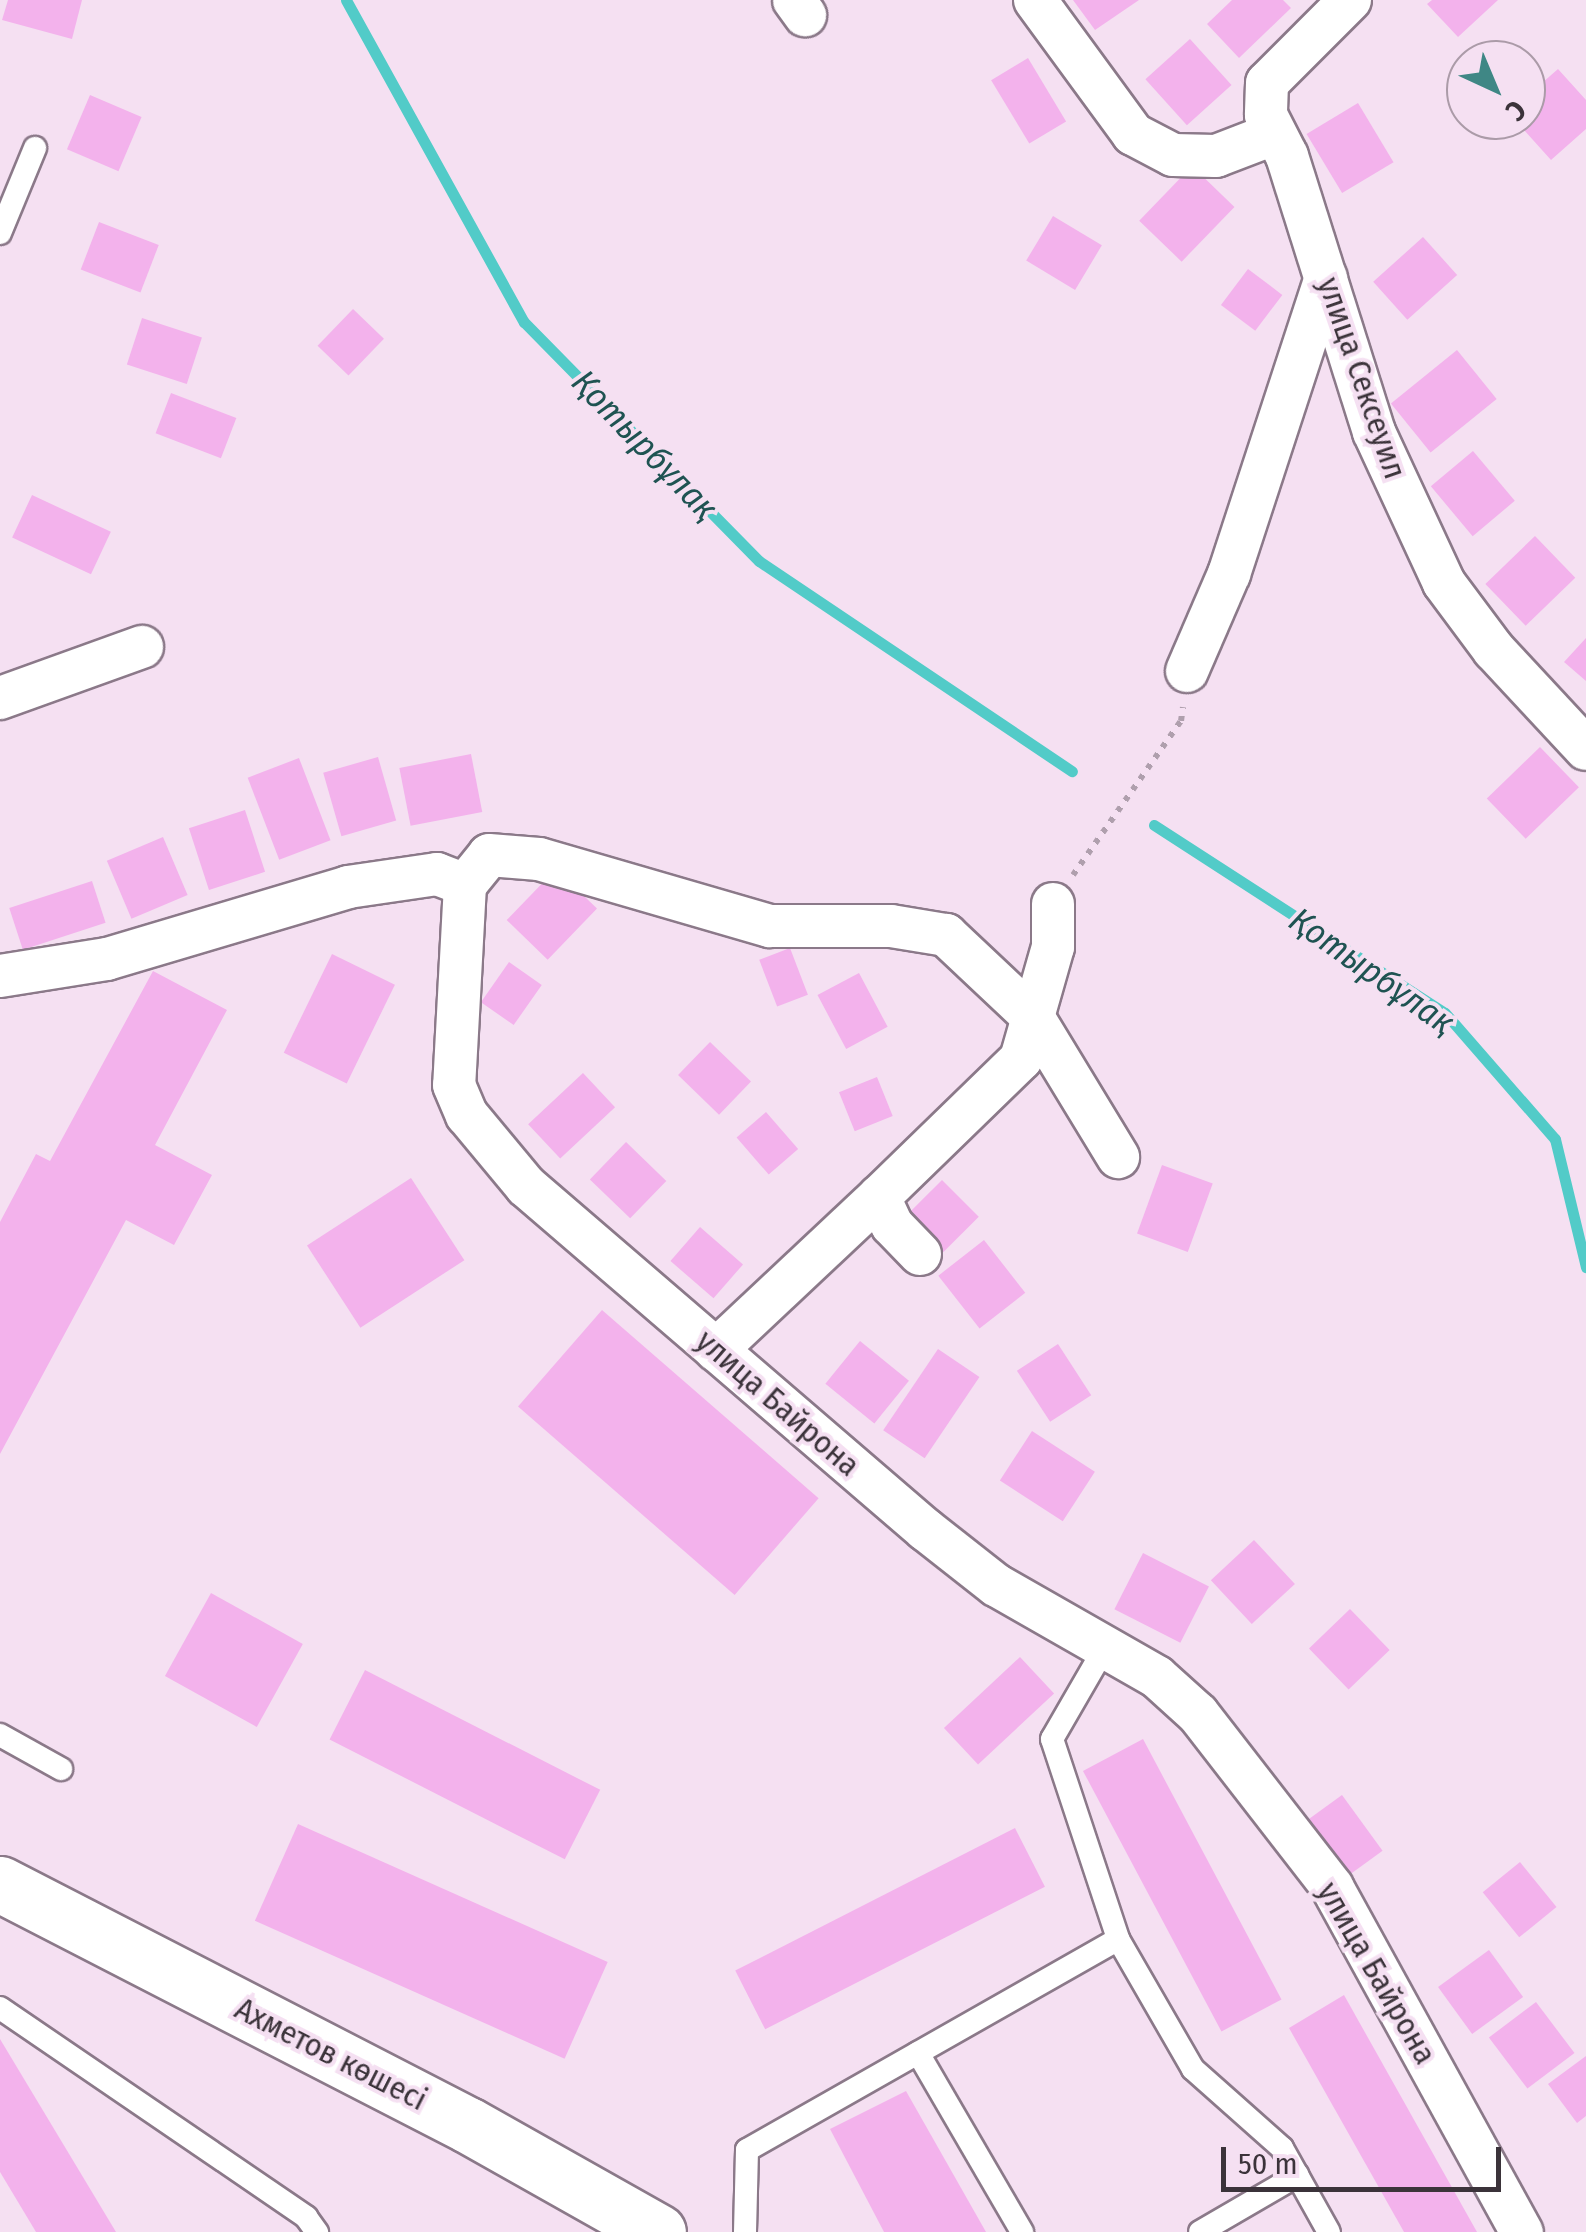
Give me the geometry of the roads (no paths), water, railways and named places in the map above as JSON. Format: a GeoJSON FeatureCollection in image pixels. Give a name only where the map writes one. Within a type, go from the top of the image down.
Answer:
{"type":"FeatureCollection","features":[{"type":"Feature","properties":{"kind":"street"},"geometry":{"type":"LineString","coordinates":[[1035,0],[1133,134],[1173,155],[1216,156],[1273,134]]}},
{"type":"Feature","properties":{"kind":"street","name":"улица Сексеуил"},"geometry":{"type":"LineString","coordinates":[[1350,0],[1267,83],[1273,134],[1287,156],[1374,432],[1444,583],[1494,650],[1586,748]]}},
{"type":"Feature","properties":{"kind":"street"},"geometry":{"type":"LineString","coordinates":[[1187,671],[1229,574],[1326,277]]}},
{"type":"Feature","properties":{"kind":"street"},"geometry":{"type":"LineString","coordinates":[[0,698],[45,687],[142,647]]}},
{"type":"Feature","properties":{"kind":"street"},"geometry":{"type":"LineString","coordinates":[[0,976],[107,959],[348,887],[437,874],[465,884],[489,855],[540,859],[770,926],[892,926],[946,935],[1033,1018],[1118,1157]]}},
{"type":"Feature","properties":{"kind":"street","name":"улица Байрона"},"geometry":{"type":"LineString","coordinates":[[465,884],[454,1084],[467,1114],[526,1186],[996,1585],[1157,1677],[1198,1714],[1332,1888],[1522,2232]]}},
{"type":"Feature","properties":{"kind":"street"},"geometry":{"type":"LineString","coordinates":[[716,1350],[1021,1059],[1053,947],[1053,904]]}},
{"type":"Feature","properties":{"kind":"street"},"geometry":{"type":"LineString","coordinates":[[879,1197],[892,1226],[920,1254]]}},
{"type":"Feature","properties":{"kind":"street","name":"Ахметов көшесі"},"geometry":{"type":"LineString","coordinates":[[0,1884],[468,2125],[646,2229]]}},
{"type":"Feature","properties":{"kind":"lane"},"geometry":{"type":"LineString","coordinates":[[0,234],[34,148]]}},
{"type":"Feature","properties":{"kind":"lane"},"geometry":{"type":"LineString","coordinates":[[1104,1649],[1052,1739],[1118,1939],[1193,2069],[1282,2148],[1330,2232]]}},
{"type":"Feature","properties":{"kind":"lane"},"geometry":{"type":"LineString","coordinates":[[0,1735],[61,1769]]}},
{"type":"Feature","properties":{"kind":"lane"},"geometry":{"type":"LineString","coordinates":[[744,2232],[747,2150],[1118,1939]]}},
{"type":"Feature","properties":{"kind":"lane"},"geometry":{"type":"LineString","coordinates":[[0,2008],[290,2206],[317,2232]]}},
{"type":"Feature","properties":{"kind":"lane"},"geometry":{"type":"LineString","coordinates":[[918,2053],[1022,2232]]}},
{"type":"Feature","properties":{"kind":"lane"},"geometry":{"type":"LineString","coordinates":[[1200,2232],[1298,2175]]}},
{"type":"Feature","properties":{"kind":"waterway","name":"Қотырбұлақ"},"geometry":{"type":"LineString","coordinates":[[346,0],[524,322],[759,561],[1072,771]]}},
{"type":"Feature","properties":{"kind":"waterway","name":"Қотырбұлақ"},"geometry":{"type":"LineString","coordinates":[[1154,825],[1445,1013],[1555,1139],[1586,1267]]}}]}
